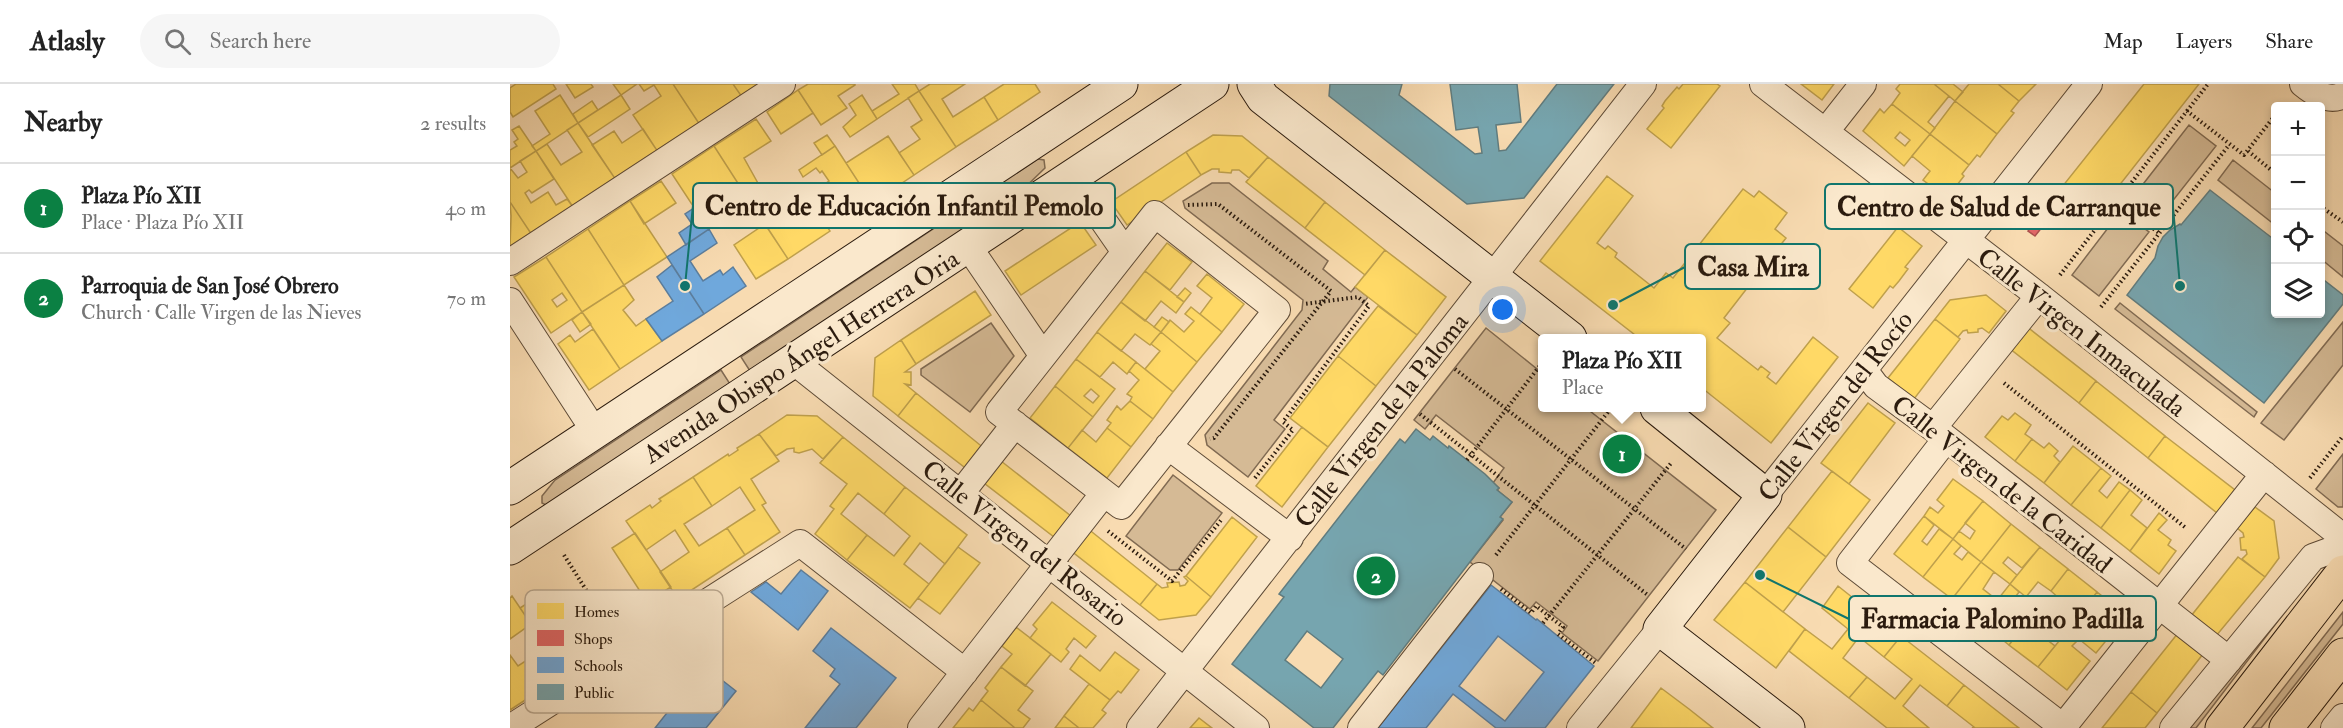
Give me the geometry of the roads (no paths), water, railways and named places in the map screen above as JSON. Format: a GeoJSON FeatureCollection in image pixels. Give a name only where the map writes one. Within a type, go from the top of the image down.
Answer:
{"type":"FeatureCollection","features":[{"type":"Feature","properties":{"kind":"main road","name":"Avenida Obispo Ángel Herrera Oria"},"geometry":{"type":"LineString","coordinates":[[510,488],[1120,84]]}},
{"type":"Feature","properties":{"kind":"main road","name":"Avenida Obispo Ángel Herrera Oria"},"geometry":{"type":"LineString","coordinates":[[510,548],[1212,84]]}},
{"type":"Feature","properties":{"kind":"main road"},"geometry":{"type":"LineString","coordinates":[[1254,84],[1263,99],[1564,334]]}},
{"type":"Feature","properties":{"kind":"main road"},"geometry":{"type":"LineString","coordinates":[[1662,412],[1765,495]]}},
{"type":"Feature","properties":{"kind":"main road","name":"Calle Virgen del Rocío"},"geometry":{"type":"LineString","coordinates":[[1660,629],[1765,495]]}},
{"type":"Feature","properties":{"kind":"main road"},"geometry":{"type":"LineString","coordinates":[[2222,728],[2343,572]]}},
{"type":"Feature","properties":{"kind":"main road"},"geometry":{"type":"LineString","coordinates":[[1660,629],[1788,728]]}},
{"type":"Feature","properties":{"kind":"main road"},"geometry":{"type":"LineString","coordinates":[[2286,728],[2343,655]]}},
{"type":"Feature","properties":{"kind":"street"},"geometry":{"type":"LineString","coordinates":[[510,262],[782,84]]}},
{"type":"Feature","properties":{"kind":"street","name":"Calle Virgen de la Paloma"},"geometry":{"type":"LineString","coordinates":[[1140,728],[1643,84]]}},
{"type":"Feature","properties":{"kind":"street","name":"Calle Virgen Inmaculada"},"geometry":{"type":"LineString","coordinates":[[1763,84],[2039,296],[2343,537]]}},
{"type":"Feature","properties":{"kind":"street"},"geometry":{"type":"LineString","coordinates":[[1826,132],[1863,84]]}},
{"type":"Feature","properties":{"kind":"street","name":"Calle Virgen del Rocío"},"geometry":{"type":"LineString","coordinates":[[1765,495],[2089,84]]}},
{"type":"Feature","properties":{"kind":"street"},"geometry":{"type":"LineString","coordinates":[[2303,84],[2318,95],[2338,98],[2343,95]]}},
{"type":"Feature","properties":{"kind":"street"},"geometry":{"type":"LineString","coordinates":[[1073,177],[1125,252]]}},
{"type":"Feature","properties":{"kind":"street"},"geometry":{"type":"LineString","coordinates":[[1155,214],[1277,310],[1121,506],[999,412],[1125,252],[1155,214]]}},
{"type":"Feature","properties":{"kind":"street"},"geometry":{"type":"LineString","coordinates":[[968,246],[1042,356]]}},
{"type":"Feature","properties":{"kind":"street"},"geometry":{"type":"LineString","coordinates":[[2039,296],[1983,366],[1940,434],[1850,563],[2062,728],[2264,474]]}},
{"type":"Feature","properties":{"kind":"street"},"geometry":{"type":"LineString","coordinates":[[510,301],[595,432]]}},
{"type":"Feature","properties":{"kind":"street","name":"Calle Virgen del Rosario"},"geometry":{"type":"LineString","coordinates":[[792,360],[1256,728]]}},
{"type":"Feature","properties":{"kind":"street","name":"Calle Virgen de la Caridad"},"geometry":{"type":"LineString","coordinates":[[1864,369],[1876,386],[2229,660]]}},
{"type":"Feature","properties":{"kind":"street"},"geometry":{"type":"LineString","coordinates":[[961,493],[1015,424]]}},
{"type":"Feature","properties":{"kind":"street"},"geometry":{"type":"LineString","coordinates":[[1168,446],[1290,538]]}},
{"type":"Feature","properties":{"kind":"street"},"geometry":{"type":"LineString","coordinates":[[921,728],[1051,564],[1104,493]]}},
{"type":"Feature","properties":{"kind":"street"},"geometry":{"type":"LineString","coordinates":[[723,592],[800,543],[965,672]]}},
{"type":"Feature","properties":{"kind":"street"},"geometry":{"type":"LineString","coordinates":[[2173,728],[2313,557],[2343,546]]}},
{"type":"Feature","properties":{"kind":"street"},"geometry":{"type":"LineString","coordinates":[[1361,728],[1481,575]]}},
{"type":"Feature","properties":{"kind":"street","name":"Calle Virgen del Rocío"},"geometry":{"type":"LineString","coordinates":[[1580,728],[1660,629]]}},
{"type":"Feature","properties":{"kind":"street"},"geometry":{"type":"LineString","coordinates":[[510,728],[534,713]]}},
{"type":"Feature","properties":{"kind":"street"},"geometry":{"type":"LineString","coordinates":[[2334,728],[2343,717]]}},
{"type":"Feature","properties":{"kind":"place","name":"Centro de Educación Infantil Pemolo"},"geometry":{"type":"Point","coordinates":[685,286]}},
{"type":"Feature","properties":{"kind":"place","name":"Centro de Salud de Carranque"},"geometry":{"type":"Point","coordinates":[2180,286]}},
{"type":"Feature","properties":{"kind":"place","name":"Casa Mira"},"geometry":{"type":"Point","coordinates":[1613,305]}},
{"type":"Feature","properties":{"kind":"place","name":"Plaza Pío XII"},"geometry":{"type":"Point","coordinates":[1622,454]}},
{"type":"Feature","properties":{"kind":"place","name":"Farmacia Palomino Padilla"},"geometry":{"type":"Point","coordinates":[1760,575]}},
{"type":"Feature","properties":{"kind":"place","name":"Parroquia de San José Obrero"},"geometry":{"type":"Point","coordinates":[1376,576]}}]}
